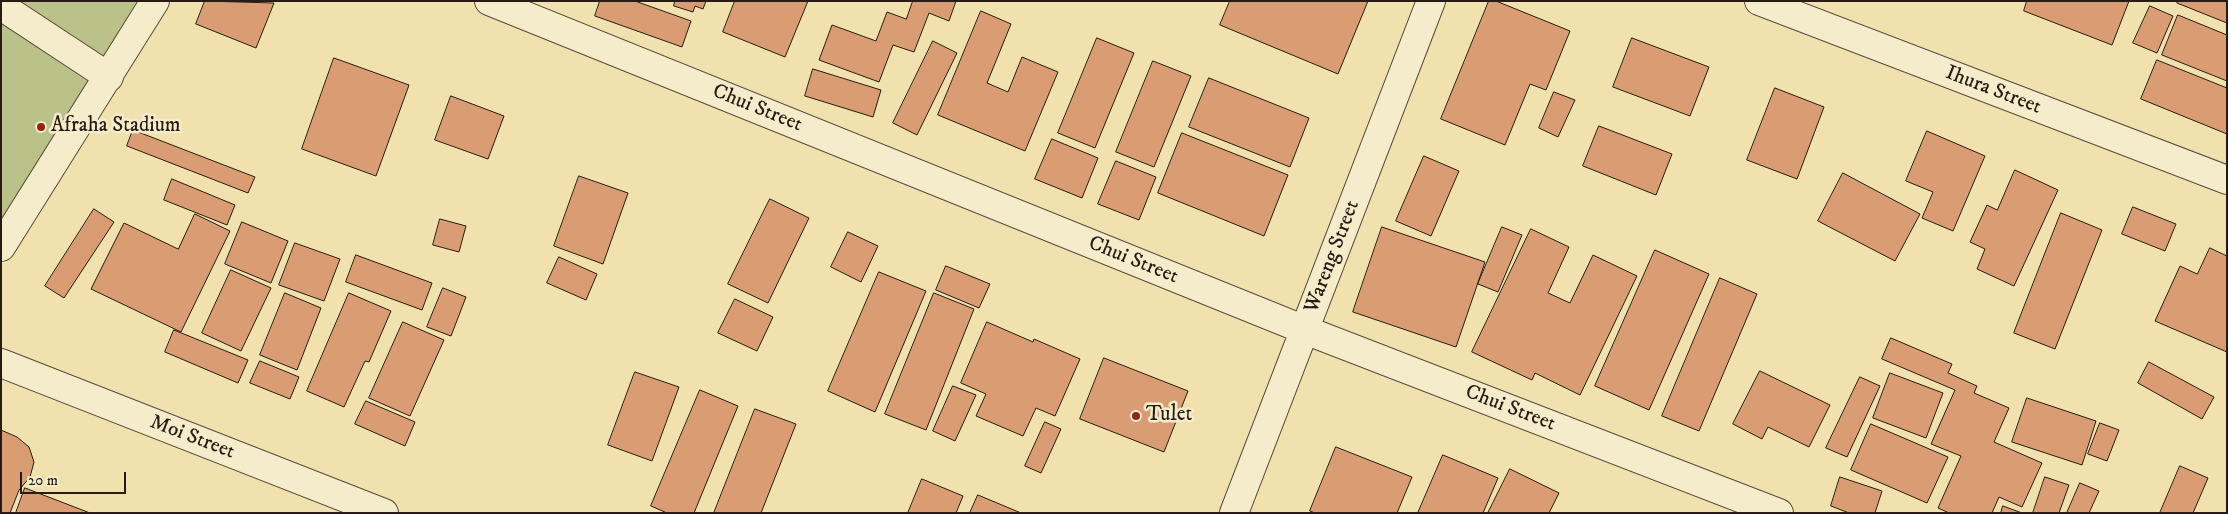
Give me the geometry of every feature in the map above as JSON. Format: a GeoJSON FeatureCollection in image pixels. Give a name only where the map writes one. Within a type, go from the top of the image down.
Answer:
{"type":"FeatureCollection","features":[{"type":"Feature","properties":{"kind":"street"},"geometry":{"type":"LineString","coordinates":[[1,247],[155,1]]}},
{"type":"Feature","properties":{"kind":"street","name":"Chui Street"},"geometry":{"type":"LineString","coordinates":[[489,1],[1305,330],[1779,513]]}},
{"type":"Feature","properties":{"kind":"street","name":"Wareng Street"},"geometry":{"type":"LineString","coordinates":[[1234,513],[1431,1]]}},
{"type":"Feature","properties":{"kind":"street","name":"Ihura Street"},"geometry":{"type":"LineString","coordinates":[[1759,1],[2227,180]]}},
{"type":"Feature","properties":{"kind":"street"},"geometry":{"type":"LineString","coordinates":[[1,6],[109,77]]}},
{"type":"Feature","properties":{"kind":"street","name":"Moi Street"},"geometry":{"type":"LineString","coordinates":[[1,363],[384,513]]}},
{"type":"Feature","properties":{"kind":"green space","name":"Afraha Stadium"},"geometry":{"type":"Polygon","coordinates":[[[1,1],[158,1],[1,252],[1,1]]]}},
{"type":"Feature","properties":{"kind":"building"},"geometry":{"type":"Polygon","coordinates":[[[205,1],[274,3],[256,48],[196,24],[205,1]]]}},
{"type":"Feature","properties":{"kind":"building"},"geometry":{"type":"Polygon","coordinates":[[[600,1],[635,1],[691,21],[682,47],[595,16],[600,1]]]}},
{"type":"Feature","properties":{"kind":"building"},"geometry":{"type":"Polygon","coordinates":[[[675,1],[706,1],[703,9],[695,6],[693,12],[674,6],[675,1]]]}},
{"type":"Feature","properties":{"kind":"building"},"geometry":{"type":"Polygon","coordinates":[[[735,1],[808,1],[785,57],[723,32],[735,1]]]}},
{"type":"Feature","properties":{"kind":"building"},"geometry":{"type":"Polygon","coordinates":[[[913,1],[956,1],[949,21],[929,13],[914,52],[893,45],[879,82],[819,60],[832,25],[876,41],[887,12],[906,19],[913,1]]]}},
{"type":"Feature","properties":{"kind":"building"},"geometry":{"type":"Polygon","coordinates":[[[1230,1],[1368,1],[1338,74],[1220,25],[1230,1]]]}},
{"type":"Feature","properties":{"kind":"building"},"geometry":{"type":"Polygon","coordinates":[[[1489,1],[1496,1],[1570,31],[1546,90],[1530,84],[1505,145],[1441,119],[1489,1]]]}},
{"type":"Feature","properties":{"kind":"building"},"geometry":{"type":"Polygon","coordinates":[[[2027,1],[2129,1],[2112,45],[2024,11],[2027,1]]]}},
{"type":"Feature","properties":{"kind":"building"},"geometry":{"type":"Polygon","coordinates":[[[2178,1],[2227,1],[2227,23],[2177,3],[2178,1]]]}},
{"type":"Feature","properties":{"kind":"building"},"geometry":{"type":"Polygon","coordinates":[[[2150,6],[2173,16],[2157,53],[2133,43],[2150,6]]]}},
{"type":"Feature","properties":{"kind":"building"},"geometry":{"type":"Polygon","coordinates":[[[981,11],[1011,24],[987,83],[1008,92],[1022,57],[1058,72],[1025,151],[938,115],[981,11]]]}},
{"type":"Feature","properties":{"kind":"building"},"geometry":{"type":"Polygon","coordinates":[[[2178,15],[2227,35],[2227,81],[2162,55],[2178,15]]]}},
{"type":"Feature","properties":{"kind":"building"},"geometry":{"type":"Polygon","coordinates":[[[1097,38],[1134,53],[1095,148],[1058,133],[1097,38]]]}},
{"type":"Feature","properties":{"kind":"building"},"geometry":{"type":"Polygon","coordinates":[[[1632,38],[1709,67],[1690,116],[1613,87],[1632,38]]]}},
{"type":"Feature","properties":{"kind":"building"},"geometry":{"type":"Polygon","coordinates":[[[933,41],[957,53],[917,135],[893,123],[933,41]]]}},
{"type":"Feature","properties":{"kind":"building"},"geometry":{"type":"Polygon","coordinates":[[[334,58],[409,85],[376,176],[302,149],[334,58]]]}},
{"type":"Feature","properties":{"kind":"building"},"geometry":{"type":"Polygon","coordinates":[[[2157,60],[2227,88],[2227,134],[2141,99],[2157,60]]]}},
{"type":"Feature","properties":{"kind":"building"},"geometry":{"type":"Polygon","coordinates":[[[1153,61],[1191,76],[1154,167],[1116,152],[1153,61]]]}},
{"type":"Feature","properties":{"kind":"building"},"geometry":{"type":"Polygon","coordinates":[[[813,69],[881,90],[873,117],[805,96],[813,69]]]}},
{"type":"Feature","properties":{"kind":"building"},"geometry":{"type":"Polygon","coordinates":[[[1209,78],[1309,118],[1290,167],[1189,127],[1209,78]]]}},
{"type":"Feature","properties":{"kind":"building"},"geometry":{"type":"Polygon","coordinates":[[[1775,88],[1824,107],[1797,179],[1747,160],[1775,88]]]}},
{"type":"Feature","properties":{"kind":"building"},"geometry":{"type":"Polygon","coordinates":[[[1554,92],[1575,100],[1558,137],[1539,128],[1554,92]]]}},
{"type":"Feature","properties":{"kind":"building"},"geometry":{"type":"Polygon","coordinates":[[[451,96],[504,116],[488,159],[435,140],[451,96]]]}},
{"type":"Feature","properties":{"kind":"building"},"geometry":{"type":"Polygon","coordinates":[[[1599,126],[1672,154],[1656,195],[1583,166],[1599,126]]]}},
{"type":"Feature","properties":{"kind":"building"},"geometry":{"type":"Polygon","coordinates":[[[133,130],[255,177],[248,193],[127,146],[133,130]]]}},
{"type":"Feature","properties":{"kind":"building"},"geometry":{"type":"Polygon","coordinates":[[[1927,131],[1985,156],[1953,231],[1922,218],[1933,192],[1906,181],[1927,131]]]}},
{"type":"Feature","properties":{"kind":"building"},"geometry":{"type":"Polygon","coordinates":[[[1182,133],[1288,175],[1264,236],[1158,193],[1182,133]]]}},
{"type":"Feature","properties":{"kind":"building"},"geometry":{"type":"Polygon","coordinates":[[[1052,139],[1098,158],[1082,198],[1035,179],[1052,139]]]}},
{"type":"Feature","properties":{"kind":"building"},"geometry":{"type":"Polygon","coordinates":[[[1424,156],[1459,171],[1431,236],[1396,221],[1424,156]]]}},
{"type":"Feature","properties":{"kind":"building"},"geometry":{"type":"Polygon","coordinates":[[[1116,161],[1156,177],[1139,220],[1098,204],[1116,161]]]}},
{"type":"Feature","properties":{"kind":"building"},"geometry":{"type":"Polygon","coordinates":[[[2015,170],[2058,190],[2014,286],[1977,269],[1985,249],[1970,242],[1987,205],[1997,210],[2015,170]]]}},
{"type":"Feature","properties":{"kind":"building"},"geometry":{"type":"Polygon","coordinates":[[[1843,173],[1920,214],[1895,261],[1818,221],[1843,173]]]}},
{"type":"Feature","properties":{"kind":"building"},"geometry":{"type":"Polygon","coordinates":[[[579,176],[628,193],[603,264],[554,246],[579,176]]]}},
{"type":"Feature","properties":{"kind":"building"},"geometry":{"type":"Polygon","coordinates":[[[172,179],[235,205],[227,225],[164,200],[172,179]]]}},
{"type":"Feature","properties":{"kind":"building"},"geometry":{"type":"Polygon","coordinates":[[[770,199],[809,218],[768,303],[728,284],[770,199]]]}},
{"type":"Feature","properties":{"kind":"building"},"geometry":{"type":"Polygon","coordinates":[[[2133,207],[2176,224],[2165,251],[2122,234],[2133,207]]]}},
{"type":"Feature","properties":{"kind":"building"},"geometry":{"type":"Polygon","coordinates":[[[94,209],[114,222],[64,298],[45,286],[94,209]]]}},
{"type":"Feature","properties":{"kind":"building"},"geometry":{"type":"Polygon","coordinates":[[[2061,213],[2102,230],[2055,349],[2014,333],[2061,213]]]}},
{"type":"Feature","properties":{"kind":"building"},"geometry":{"type":"Polygon","coordinates":[[[195,214],[230,231],[181,332],[91,289],[124,223],[178,249],[195,214]]]}},
{"type":"Feature","properties":{"kind":"building"},"geometry":{"type":"Polygon","coordinates":[[[440,219],[466,226],[459,252],[433,245],[440,219]]]}},
{"type":"Feature","properties":{"kind":"building"},"geometry":{"type":"Polygon","coordinates":[[[242,222],[288,241],[271,283],[225,264],[242,222]]]}},
{"type":"Feature","properties":{"kind":"building"},"geometry":{"type":"Polygon","coordinates":[[[1382,227],[1485,262],[1456,347],[1353,312],[1382,227]]]}},
{"type":"Feature","properties":{"kind":"building"},"geometry":{"type":"Polygon","coordinates":[[[1502,227],[1522,235],[1498,292],[1478,284],[1502,227]]]}},
{"type":"Feature","properties":{"kind":"building"},"geometry":{"type":"Polygon","coordinates":[[[1531,229],[1569,247],[1548,293],[1570,303],[1593,255],[1637,276],[1580,395],[1535,373],[1532,380],[1472,352],[1531,229]]]}},
{"type":"Feature","properties":{"kind":"building"},"geometry":{"type":"Polygon","coordinates":[[[848,232],[878,246],[861,282],[831,267],[848,232]]]}},
{"type":"Feature","properties":{"kind":"building"},"geometry":{"type":"Polygon","coordinates":[[[295,243],[340,259],[324,301],[279,285],[295,243]]]}},
{"type":"Feature","properties":{"kind":"building"},"geometry":{"type":"Polygon","coordinates":[[[2210,248],[2227,256],[2227,352],[2155,321],[2180,266],[2197,274],[2210,248]]]}},
{"type":"Feature","properties":{"kind":"building"},"geometry":{"type":"Polygon","coordinates":[[[1655,250],[1709,274],[1649,410],[1595,386],[1655,250]]]}},
{"type":"Feature","properties":{"kind":"building"},"geometry":{"type":"Polygon","coordinates":[[[356,255],[432,283],[422,310],[346,282],[356,255]]]}},
{"type":"Feature","properties":{"kind":"building"},"geometry":{"type":"Polygon","coordinates":[[[559,257],[597,274],[586,300],[547,283],[559,257]]]}},
{"type":"Feature","properties":{"kind":"building"},"geometry":{"type":"Polygon","coordinates":[[[946,266],[990,284],[979,308],[936,290],[946,266]]]}},
{"type":"Feature","properties":{"kind":"building"},"geometry":{"type":"Polygon","coordinates":[[[231,270],[271,288],[241,351],[202,333],[231,270]]]}},
{"type":"Feature","properties":{"kind":"building"},"geometry":{"type":"Polygon","coordinates":[[[879,272],[926,291],[875,412],[828,391],[879,272]]]}},
{"type":"Feature","properties":{"kind":"building"},"geometry":{"type":"Polygon","coordinates":[[[1720,278],[1757,294],[1699,431],[1662,416],[1720,278]]]}},
{"type":"Feature","properties":{"kind":"building"},"geometry":{"type":"Polygon","coordinates":[[[443,288],[466,297],[451,336],[427,327],[443,288]]]}},
{"type":"Feature","properties":{"kind":"building"},"geometry":{"type":"Polygon","coordinates":[[[285,293],[321,308],[297,370],[260,355],[285,293]]]}},
{"type":"Feature","properties":{"kind":"building"},"geometry":{"type":"Polygon","coordinates":[[[349,293],[391,311],[369,362],[365,361],[344,407],[307,391],[349,293]]]}},
{"type":"Feature","properties":{"kind":"building"},"geometry":{"type":"Polygon","coordinates":[[[934,293],[974,309],[926,430],[885,414],[934,293]]]}},
{"type":"Feature","properties":{"kind":"building"},"geometry":{"type":"Polygon","coordinates":[[[735,299],[773,317],[757,351],[718,333],[735,299]]]}},
{"type":"Feature","properties":{"kind":"building"},"geometry":{"type":"Polygon","coordinates":[[[403,322],[444,340],[410,416],[369,398],[403,322]]]}},
{"type":"Feature","properties":{"kind":"building"},"geometry":{"type":"Polygon","coordinates":[[[987,322],[1033,342],[1034,339],[1080,359],[1055,416],[1036,408],[1023,436],[976,416],[986,394],[961,383],[987,322]]]}},
{"type":"Feature","properties":{"kind":"building"},"geometry":{"type":"Polygon","coordinates":[[[174,330],[248,360],[238,383],[165,352],[174,330]]]}},
{"type":"Feature","properties":{"kind":"building"},"geometry":{"type":"Polygon","coordinates":[[[1891,338],[1952,364],[1948,373],[1977,386],[1974,393],[2009,408],[1994,442],[2042,463],[2022,507],[1999,497],[1992,513],[1949,513],[1938,508],[1961,456],[1931,444],[1955,390],[1882,359],[1891,338]]]}},
{"type":"Feature","properties":{"kind":"building"},"geometry":{"type":"Polygon","coordinates":[[[1104,358],[1188,391],[1164,452],[1080,419],[1104,358]]]}},
{"type":"Feature","properties":{"kind":"building"},"geometry":{"type":"Polygon","coordinates":[[[260,361],[299,377],[290,399],[250,383],[260,361]]]}},
{"type":"Feature","properties":{"kind":"building"},"geometry":{"type":"Polygon","coordinates":[[[2149,362],[2214,397],[2202,419],[2138,383],[2149,362]]]}},
{"type":"Feature","properties":{"kind":"building"},"geometry":{"type":"Polygon","coordinates":[[[1760,371],[1830,405],[1809,447],[1768,427],[1762,439],[1733,424],[1760,371]]]}},
{"type":"Feature","properties":{"kind":"building"},"geometry":{"type":"Polygon","coordinates":[[[635,372],[679,387],[652,461],[608,445],[635,372]]]}},
{"type":"Feature","properties":{"kind":"building"},"geometry":{"type":"Polygon","coordinates":[[[1890,373],[1943,393],[1926,438],[1873,418],[1890,373]]]}},
{"type":"Feature","properties":{"kind":"building"},"geometry":{"type":"Polygon","coordinates":[[[1860,377],[1880,386],[1847,457],[1826,448],[1860,377]]]}},
{"type":"Feature","properties":{"kind":"building"},"geometry":{"type":"Polygon","coordinates":[[[953,386],[976,395],[955,441],[933,431],[953,386]]]}},
{"type":"Feature","properties":{"kind":"building"},"geometry":{"type":"Polygon","coordinates":[[[700,390],[738,406],[694,513],[667,513],[651,506],[700,390]]]}},
{"type":"Feature","properties":{"kind":"building"},"geometry":{"type":"Polygon","coordinates":[[[2027,398],[2096,421],[2082,465],[2012,442],[2027,398]]]}},
{"type":"Feature","properties":{"kind":"building"},"geometry":{"type":"Polygon","coordinates":[[[366,401],[415,422],[405,446],[355,424],[366,401]]]}},
{"type":"Feature","properties":{"kind":"building"},"geometry":{"type":"Polygon","coordinates":[[[755,409],[796,424],[761,513],[714,513],[755,409]]]}},
{"type":"Feature","properties":{"kind":"building"},"geometry":{"type":"Polygon","coordinates":[[[1045,422],[1061,429],[1041,473],[1025,466],[1045,422]]]}},
{"type":"Feature","properties":{"kind":"building"},"geometry":{"type":"Polygon","coordinates":[[[2100,423],[2119,430],[2107,461],[2088,454],[2100,423]]]}},
{"type":"Feature","properties":{"kind":"building"},"geometry":{"type":"Polygon","coordinates":[[[1871,424],[1948,457],[1927,503],[1851,470],[1871,424]]]}},
{"type":"Feature","properties":{"kind":"building"},"geometry":{"type":"Polygon","coordinates":[[[1,430],[17,437],[29,447],[34,462],[30,477],[19,490],[10,513],[1,513],[1,430]]]}},
{"type":"Feature","properties":{"kind":"building"},"geometry":{"type":"Polygon","coordinates":[[[1336,447],[1412,477],[1397,513],[1315,513],[1310,511],[1336,447]]]}},
{"type":"Feature","properties":{"kind":"building"},"geometry":{"type":"Polygon","coordinates":[[[1443,455],[1498,478],[1483,513],[1418,513],[1443,455]]]}},
{"type":"Feature","properties":{"kind":"building"},"geometry":{"type":"Polygon","coordinates":[[[2180,466],[2208,478],[2193,513],[2160,513],[2180,466]]]}},
{"type":"Feature","properties":{"kind":"building"},"geometry":{"type":"Polygon","coordinates":[[[1510,469],[1559,493],[1549,513],[1488,513],[1510,469]]]}},
{"type":"Feature","properties":{"kind":"building"},"geometry":{"type":"Polygon","coordinates":[[[1840,477],[1882,491],[1875,513],[1849,513],[1831,506],[1840,477]]]}},
{"type":"Feature","properties":{"kind":"building"},"geometry":{"type":"Polygon","coordinates":[[[2045,477],[2069,485],[2059,513],[2033,513],[2045,477]]]}},
{"type":"Feature","properties":{"kind":"building"},"geometry":{"type":"Polygon","coordinates":[[[922,479],[963,496],[956,513],[908,513],[922,479]]]}},
{"type":"Feature","properties":{"kind":"building"},"geometry":{"type":"Polygon","coordinates":[[[2080,483],[2099,491],[2089,513],[2067,513],[2080,483]]]}},
{"type":"Feature","properties":{"kind":"building"},"geometry":{"type":"Polygon","coordinates":[[[25,488],[90,513],[16,513],[25,488]]]}},
{"type":"Feature","properties":{"kind":"building"},"geometry":{"type":"Polygon","coordinates":[[[978,495],[1021,513],[970,513],[978,495]]]}},
{"type":"Feature","properties":{"kind":"building"},"geometry":{"type":"Polygon","coordinates":[[[2003,506],[2022,513],[2001,513],[2003,506]]]}},
{"type":"Feature","properties":{"kind":"place","name":"Afraha Stadium"},"geometry":{"type":"Point","coordinates":[41,127]}},
{"type":"Feature","properties":{"kind":"place","name":"Tulet"},"geometry":{"type":"Point","coordinates":[1136,416]}}]}
